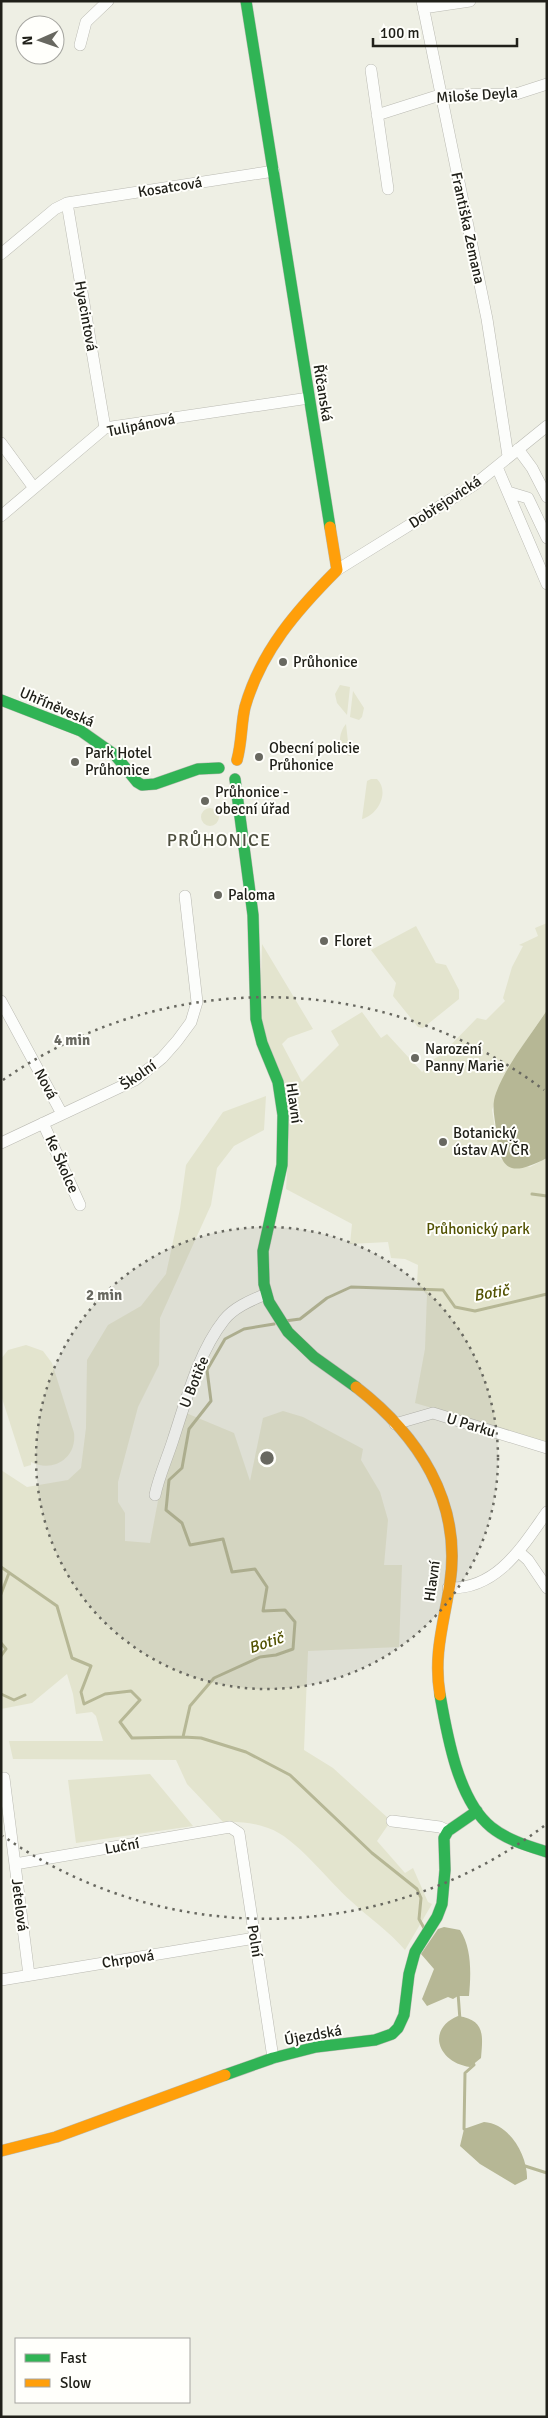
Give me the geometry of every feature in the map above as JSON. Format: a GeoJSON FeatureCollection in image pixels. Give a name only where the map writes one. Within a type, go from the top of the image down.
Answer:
{"type":"FeatureCollection","features":[{"type":"Feature","properties":{"kind":"street"},"geometry":{"type":"LineString","coordinates":[[80,45],[86,22],[108,1]]}},
{"type":"Feature","properties":{"kind":"street","name":"Říčanská"},"geometry":{"type":"LineString","coordinates":[[246,1],[337,570]]}},
{"type":"Feature","properties":{"kind":"street"},"geometry":{"type":"LineString","coordinates":[[423,5],[470,1]]}},
{"type":"Feature","properties":{"kind":"street","name":"Františka Zemana"},"geometry":{"type":"LineString","coordinates":[[423,5],[513,453]]}},
{"type":"Feature","properties":{"kind":"street"},"geometry":{"type":"LineString","coordinates":[[371,70],[388,189]]}},
{"type":"Feature","properties":{"kind":"street","name":"Miloše Deyla"},"geometry":{"type":"LineString","coordinates":[[377,115],[440,95],[516,94],[547,84]]}},
{"type":"Feature","properties":{"kind":"street","name":"Kosatcová"},"geometry":{"type":"LineString","coordinates":[[67,203],[274,171]]}},
{"type":"Feature","properties":{"kind":"street"},"geometry":{"type":"LineString","coordinates":[[1,254],[55,209],[67,203]]}},
{"type":"Feature","properties":{"kind":"street","name":"Hyacintová"},"geometry":{"type":"LineString","coordinates":[[67,203],[105,428]]}},
{"type":"Feature","properties":{"kind":"street","name":"Tulipánová"},"geometry":{"type":"LineString","coordinates":[[1,516],[105,428],[309,398]]}},
{"type":"Feature","properties":{"kind":"street","name":"Dobřejovická"},"geometry":{"type":"LineString","coordinates":[[337,570],[474,484],[547,426]]}},
{"type":"Feature","properties":{"kind":"street"},"geometry":{"type":"LineString","coordinates":[[1,443],[34,488]]}},
{"type":"Feature","properties":{"kind":"street"},"geometry":{"type":"LineString","coordinates":[[513,453],[532,468],[547,497]]}},
{"type":"Feature","properties":{"kind":"street"},"geometry":{"type":"LineString","coordinates":[[497,467],[547,584]]}},
{"type":"Feature","properties":{"kind":"street"},"geometry":{"type":"LineString","coordinates":[[508,492],[528,498],[547,538]]}},
{"type":"Feature","properties":{"kind":"street"},"geometry":{"type":"LineString","coordinates":[[237,760],[226,759],[219,768],[225,779],[235,779],[242,769],[237,760],[242,746],[244,710],[259,666],[299,608],[337,570]]}},
{"type":"Feature","properties":{"kind":"street","name":"Uhříněveská"},"geometry":{"type":"LineString","coordinates":[[1,700],[81,731],[115,755],[137,782],[142,785],[155,784],[198,769],[219,768]]}},
{"type":"Feature","properties":{"kind":"street","name":"Hlavní"},"geometry":{"type":"LineString","coordinates":[[235,779],[252,899],[255,936],[256,1016],[262,1046],[279,1085],[283,1122],[281,1182],[263,1256],[262,1270],[266,1294],[286,1332],[305,1350],[362,1392],[395,1424],[422,1456],[439,1486],[450,1542],[448,1588],[440,1626],[437,1656],[441,1700],[465,1787],[477,1811],[488,1824],[512,1840],[547,1852]]}},
{"type":"Feature","properties":{"kind":"street","name":"Školní"},"geometry":{"type":"LineString","coordinates":[[1,1143],[62,1114],[113,1093],[135,1080],[162,1058],[177,1041],[191,1022],[196,1008],[185,896]]}},
{"type":"Feature","properties":{"kind":"street","name":"Nová"},"geometry":{"type":"LineString","coordinates":[[1,1001],[62,1114]]}},
{"type":"Feature","properties":{"kind":"street","name":"Ke Školce"},"geometry":{"type":"LineString","coordinates":[[44,1123],[80,1205]]}},
{"type":"Feature","properties":{"kind":"street","name":"U Botiče"},"geometry":{"type":"LineString","coordinates":[[155,1495],[158,1477],[173,1441],[186,1396],[205,1352],[224,1320],[238,1308],[266,1294]]}},
{"type":"Feature","properties":{"kind":"street","name":"U Parku"},"geometry":{"type":"LineString","coordinates":[[395,1424],[432,1413],[547,1448]]}},
{"type":"Feature","properties":{"kind":"street"},"geometry":{"type":"LineString","coordinates":[[448,1588],[475,1585],[510,1564],[547,1512]]}},
{"type":"Feature","properties":{"kind":"street"},"geometry":{"type":"LineString","coordinates":[[518,1552],[528,1560],[547,1588]]}},
{"type":"Feature","properties":{"kind":"street","name":"Jetelová"},"geometry":{"type":"LineString","coordinates":[[1,1778],[4,1778],[29,1975]]}},
{"type":"Feature","properties":{"kind":"street"},"geometry":{"type":"LineString","coordinates":[[392,1821],[440,1827],[448,1831],[477,1811]]}},
{"type":"Feature","properties":{"kind":"street","name":"Luční"},"geometry":{"type":"LineString","coordinates":[[15,1864],[230,1827]]}},
{"type":"Feature","properties":{"kind":"street","name":"Polní"},"geometry":{"type":"LineString","coordinates":[[230,1827],[239,1833],[273,2058]]}},
{"type":"Feature","properties":{"kind":"street","name":"Újezdská"},"geometry":{"type":"LineString","coordinates":[[1,2151],[56,2137],[273,2058],[316,2047],[374,2040],[388,2036],[397,2029],[405,2013],[409,1974],[415,1952],[437,1917],[442,1904],[445,1870],[443,1844],[448,1831]]}},
{"type":"Feature","properties":{"kind":"street","name":"Chrpová"},"geometry":{"type":"LineString","coordinates":[[1,1980],[255,1938]]}},
{"type":"Feature","properties":{"kind":"green space"},"geometry":{"type":"Polygon","coordinates":[[[340,685],[350,687],[347,715],[337,703],[335,694],[340,685]]]}},
{"type":"Feature","properties":{"kind":"green space"},"geometry":{"type":"Polygon","coordinates":[[[353,691],[364,708],[362,717],[359,720],[350,717],[353,691]]]}},
{"type":"Feature","properties":{"kind":"green space"},"geometry":{"type":"Polygon","coordinates":[[[346,724],[348,742],[353,754],[349,756],[342,750],[340,741],[341,732],[346,724]]]}},
{"type":"Feature","properties":{"kind":"green space"},"geometry":{"type":"Polygon","coordinates":[[[377,779],[381,784],[382,796],[373,813],[362,819],[367,781],[377,779]]]}},
{"type":"Feature","properties":{"kind":"green space"},"geometry":{"type":"Polygon","coordinates":[[[210,808],[216,811],[219,817],[216,823],[210,826],[204,823],[201,817],[204,811],[210,808]]]}},
{"type":"Feature","properties":{"kind":"green space","name":"Průhonický park"},"geometry":{"type":"Polygon","coordinates":[[[547,923],[547,1010],[507,1069],[492,1110],[500,1159],[530,1167],[547,1158],[547,1442],[415,1403],[425,1349],[427,1295],[417,1284],[418,1265],[405,1259],[391,1258],[388,1242],[350,1244],[352,1224],[286,1189],[289,1142],[260,1011],[262,944],[313,1029],[288,1038],[282,1044],[302,1082],[339,1045],[331,1031],[362,1012],[381,1038],[387,1034],[422,1072],[428,1066],[427,1063],[441,1055],[477,1018],[486,1020],[505,1001],[503,998],[512,967],[523,946],[519,945],[538,936],[535,928],[547,923]]]}},
{"type":"Feature","properties":{"kind":"green space"},"geometry":{"type":"Polygon","coordinates":[[[416,926],[436,963],[446,965],[459,990],[459,999],[423,1028],[418,1027],[393,996],[396,983],[371,950],[416,926]]]}},
{"type":"Feature","properties":{"kind":"green space"},"geometry":{"type":"Polygon","coordinates":[[[266,1096],[264,1130],[234,1146],[217,1168],[211,1205],[160,1318],[159,1365],[138,1407],[118,1482],[118,1502],[125,1513],[125,1541],[150,1543],[161,1485],[174,1454],[186,1413],[234,1433],[250,1481],[263,1418],[283,1411],[303,1417],[363,1449],[361,1460],[380,1492],[388,1520],[384,1565],[402,1565],[399,1647],[308,1651],[304,1750],[333,1768],[389,1819],[388,1825],[377,1841],[405,1873],[413,1868],[428,1902],[432,1904],[405,1950],[342,1892],[290,1840],[263,1826],[223,1822],[187,1784],[176,1760],[13,1759],[9,1741],[103,1741],[96,1716],[92,1712],[76,1714],[67,1674],[32,1703],[1,1709],[1,1470],[27,1487],[68,1480],[81,1468],[86,1428],[87,1360],[108,1325],[141,1306],[166,1274],[180,1209],[186,1165],[223,1112],[266,1096]]]}},
{"type":"Feature","properties":{"kind":"green space"},"geometry":{"type":"Polygon","coordinates":[[[26,1345],[43,1351],[52,1363],[74,1433],[72,1450],[68,1456],[62,1461],[47,1466],[31,1462],[31,1465],[24,1467],[1,1395],[1,1359],[8,1350],[26,1345]]]}},
{"type":"Feature","properties":{"kind":"green space"},"geometry":{"type":"Polygon","coordinates":[[[150,1774],[193,1826],[76,1843],[68,1780],[150,1774]]]}},
{"type":"Feature","properties":{"kind":"shaded area"},"geometry":{"type":"Polygon","coordinates":[[[547,1010],[547,1158],[524,1168],[516,1169],[509,1167],[500,1155],[494,1102],[501,1082],[512,1061],[547,1010]]]}},
{"type":"Feature","properties":{"kind":"shaded area"},"geometry":{"type":"Polygon","coordinates":[[[444,1927],[460,1930],[467,1945],[470,1971],[469,1996],[458,1996],[453,1999],[448,1997],[427,2006],[422,1999],[434,1969],[421,1954],[438,1929],[444,1927]]]}},
{"type":"Feature","properties":{"kind":"shaded area"},"geometry":{"type":"Polygon","coordinates":[[[458,2016],[467,2018],[478,2025],[482,2036],[481,2058],[470,2067],[450,2059],[440,2045],[439,2037],[442,2029],[448,2022],[458,2016]]]}},
{"type":"Feature","properties":{"kind":"shaded area"},"geometry":{"type":"Polygon","coordinates":[[[484,2122],[493,2124],[509,2134],[524,2161],[527,2179],[515,2185],[480,2164],[460,2146],[464,2129],[484,2122]]]}},
{"type":"Feature","properties":{"kind":"waterway"},"geometry":{"type":"LineString","coordinates":[[532,1194],[547,1196]]}},
{"type":"Feature","properties":{"kind":"waterway","name":"Botič"},"geometry":{"type":"LineString","coordinates":[[285,1321],[300,1319],[327,1298],[351,1287],[443,1290],[455,1307],[475,1311],[547,1294]]}},
{"type":"Feature","properties":{"kind":"waterway","name":"Botič"},"geometry":{"type":"LineString","coordinates":[[1,1567],[57,1606],[72,1658],[91,1666],[81,1692],[84,1704],[105,1694],[131,1691],[140,1700],[120,1722],[132,1738],[183,1737],[190,1706],[214,1678],[260,1657],[276,1655],[293,1649],[295,1622],[285,1610],[263,1611],[267,1587],[255,1569],[232,1572],[223,1539],[190,1545],[182,1523],[166,1510],[169,1480],[182,1468],[189,1429],[211,1401],[207,1370],[225,1339],[244,1329],[274,1324]]}},
{"type":"Feature","properties":{"kind":"waterway"},"geometry":{"type":"LineString","coordinates":[[1,1594],[9,1573]]}},
{"type":"Feature","properties":{"kind":"waterway"},"geometry":{"type":"LineString","coordinates":[[1,1643],[6,1649],[1,1656]]}},
{"type":"Feature","properties":{"kind":"waterway"},"geometry":{"type":"LineString","coordinates":[[1,1694],[14,1700],[25,1695]]}},
{"type":"Feature","properties":{"kind":"waterway"},"geometry":{"type":"LineString","coordinates":[[183,1737],[201,1738],[246,1752],[290,1775],[372,1853],[417,1889],[421,1898],[419,1919],[424,1928]]}},
{"type":"Feature","properties":{"kind":"waterway"},"geometry":{"type":"LineString","coordinates":[[458,1993],[460,2020]]}},
{"type":"Feature","properties":{"kind":"waterway"},"geometry":{"type":"LineString","coordinates":[[466,2130],[464,2129],[465,2073],[474,2065],[472,2061]]}},
{"type":"Feature","properties":{"kind":"waterway"},"geometry":{"type":"LineString","coordinates":[[525,2166],[547,2173]]}},
{"type":"Feature","properties":{"kind":"traffic: fast"},"geometry":{"type":"LineString","coordinates":[[246,1],[330,527]]}},
{"type":"Feature","properties":{"kind":"traffic: fast"},"geometry":{"type":"LineString","coordinates":[[1,700],[81,731],[115,755],[137,782],[142,785],[155,784],[198,769],[219,768]]}},
{"type":"Feature","properties":{"kind":"traffic: fast"},"geometry":{"type":"LineString","coordinates":[[235,779],[253,915],[256,1019],[262,1043],[278,1082],[283,1115],[282,1165],[263,1251],[264,1284],[269,1302],[288,1332],[314,1357],[356,1387]]}},
{"type":"Feature","properties":{"kind":"traffic: fast"},"geometry":{"type":"LineString","coordinates":[[440,1695],[446,1729],[456,1766],[470,1801],[491,1827],[504,1836],[547,1852]]}},
{"type":"Feature","properties":{"kind":"traffic: fast"},"geometry":{"type":"LineString","coordinates":[[225,2075],[273,2058],[316,2047],[375,2040],[392,2034],[398,2028],[404,2015],[409,1974],[415,1952],[437,1917],[442,1904],[445,1870],[444,1838],[448,1831],[477,1811]]}},
{"type":"Feature","properties":{"kind":"traffic: slow"},"geometry":{"type":"LineString","coordinates":[[237,760],[245,707],[260,668],[282,632],[308,600],[337,570],[330,527]]}},
{"type":"Feature","properties":{"kind":"traffic: slow"},"geometry":{"type":"LineString","coordinates":[[356,1387],[399,1426],[431,1472],[442,1498],[449,1525],[452,1553],[450,1583],[439,1652],[438,1680],[440,1695]]}},
{"type":"Feature","properties":{"kind":"traffic: slow"},"geometry":{"type":"LineString","coordinates":[[1,2151],[56,2137],[225,2075]]}},
{"type":"Feature","properties":{"kind":"place","name":"Průhonice"},"geometry":{"type":"Point","coordinates":[283,662]}},
{"type":"Feature","properties":{"kind":"place","name":"Obecní policie Průhonice"},"geometry":{"type":"Point","coordinates":[259,757]}},
{"type":"Feature","properties":{"kind":"place","name":"Park Hotel Průhonice"},"geometry":{"type":"Point","coordinates":[75,762]}},
{"type":"Feature","properties":{"kind":"place","name":"Průhonice - obecní úřad"},"geometry":{"type":"Point","coordinates":[205,801]}},
{"type":"Feature","properties":{"kind":"place","name":"Paloma"},"geometry":{"type":"Point","coordinates":[218,895]}},
{"type":"Feature","properties":{"kind":"place","name":"Floret"},"geometry":{"type":"Point","coordinates":[324,941]}},
{"type":"Feature","properties":{"kind":"place","name":"Narození Panny Marie"},"geometry":{"type":"Point","coordinates":[415,1058]}},
{"type":"Feature","properties":{"kind":"place","name":"Botanický ústav AV ČR"},"geometry":{"type":"Point","coordinates":[443,1142]}},
{"type":"Feature","properties":{"kind":"district","name":"PRŮHONICE"},"geometry":{"type":"Point","coordinates":[219,840]}}]}
